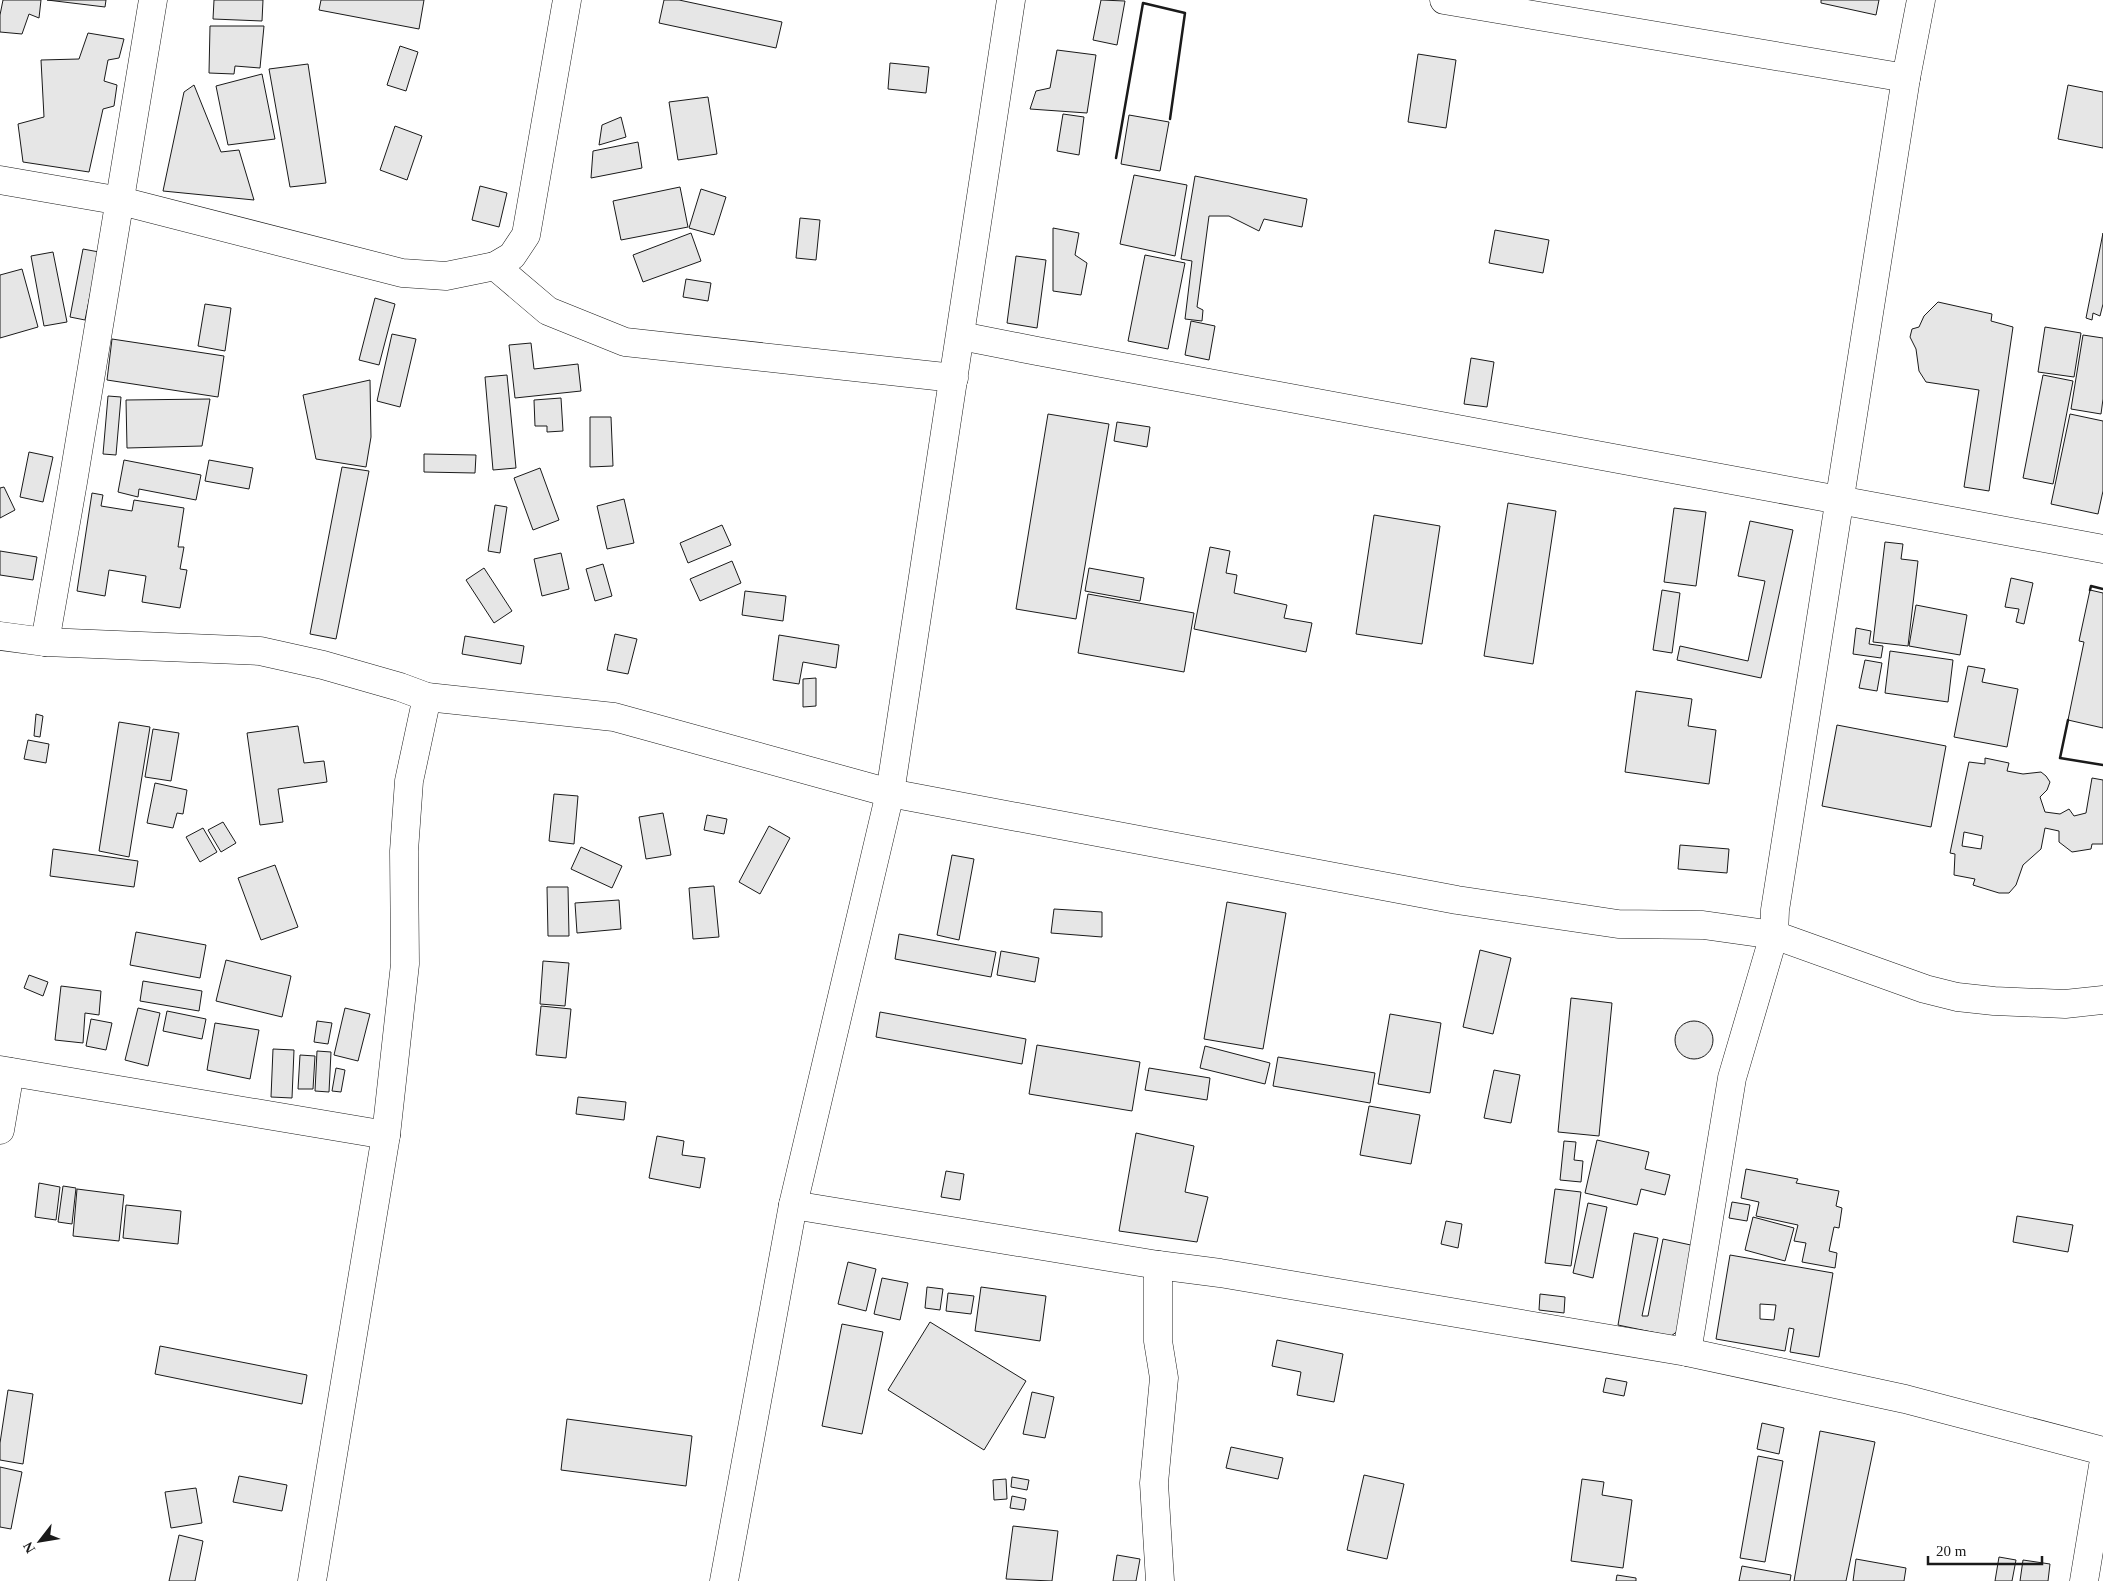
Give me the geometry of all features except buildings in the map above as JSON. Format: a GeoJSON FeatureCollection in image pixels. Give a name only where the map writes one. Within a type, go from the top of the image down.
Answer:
{"type":"FeatureCollection","features":[{"type":"Feature","properties":{"kind":"street"},"geometry":{"type":"LineString","coordinates":[[45,642],[153,0]]}},
{"type":"Feature","properties":{"kind":"street"},"geometry":{"type":"LineString","coordinates":[[0,180],[120,201],[402,273],[446,276],[494,266],[512,256],[526,235],[567,0]]}},
{"type":"Feature","properties":{"kind":"street"},"geometry":{"type":"LineString","coordinates":[[724,1581],[793,1205],[890,793],[1011,0]]}},
{"type":"Feature","properties":{"kind":"street"},"geometry":{"type":"LineString","coordinates":[[1444,0],[1906,78]]}},
{"type":"Feature","properties":{"kind":"street"},"geometry":{"type":"LineString","coordinates":[[1687,1352],[1732,1078],[1774,935],[1775,910],[1906,78],[1920,0]]}},
{"type":"Feature","properties":{"kind":"street"},"geometry":{"type":"LineString","coordinates":[[494,266],[548,311],[625,342],[954,378]]}},
{"type":"Feature","properties":{"kind":"street"},"geometry":{"type":"LineString","coordinates":[[961,336],[1037,352],[2103,549]]}},
{"type":"Feature","properties":{"kind":"street"},"geometry":{"type":"LineString","coordinates":[[0,636],[45,642],[260,651],[323,665],[400,687],[427,697],[614,717],[890,793],[1457,900],[1618,924],[1703,925],[1774,935],[1925,989],[1957,996],[1994,1001],[2065,1004],[2103,1000]]}},
{"type":"Feature","properties":{"kind":"street"},"geometry":{"type":"LineString","coordinates":[[312,1581],[386,1135],[406,964],[404,851],[410,781],[427,697]]}},
{"type":"Feature","properties":{"kind":"street"},"geometry":{"type":"LineString","coordinates":[[0,1130],[5,1071],[386,1135]]}},
{"type":"Feature","properties":{"kind":"street"},"geometry":{"type":"LineString","coordinates":[[793,1205],[1158,1265],[1220,1272],[1687,1352],[1905,1399],[2103,1451]]}},
{"type":"Feature","properties":{"kind":"street"},"geometry":{"type":"LineString","coordinates":[[1158,1265],[1158,1341],[1164,1378],[1154,1483],[1160,1581]]}},
{"type":"Feature","properties":{"kind":"street"},"geometry":{"type":"LineString","coordinates":[[2084,1581],[2103,1466]]}},
{"type":"Feature","properties":{"kind":"wall"},"geometry":{"type":"LineString","coordinates":[[1116,158],[1143,3],[1185,13],[1170,119]]}},
{"type":"Feature","properties":{"kind":"wall"},"geometry":{"type":"LineString","coordinates":[[2090,590],[2091,586],[2103,589]]}},
{"type":"Feature","properties":{"kind":"wall"},"geometry":{"type":"LineString","coordinates":[[2068,720],[2060,758],[2103,765]]}}]}
